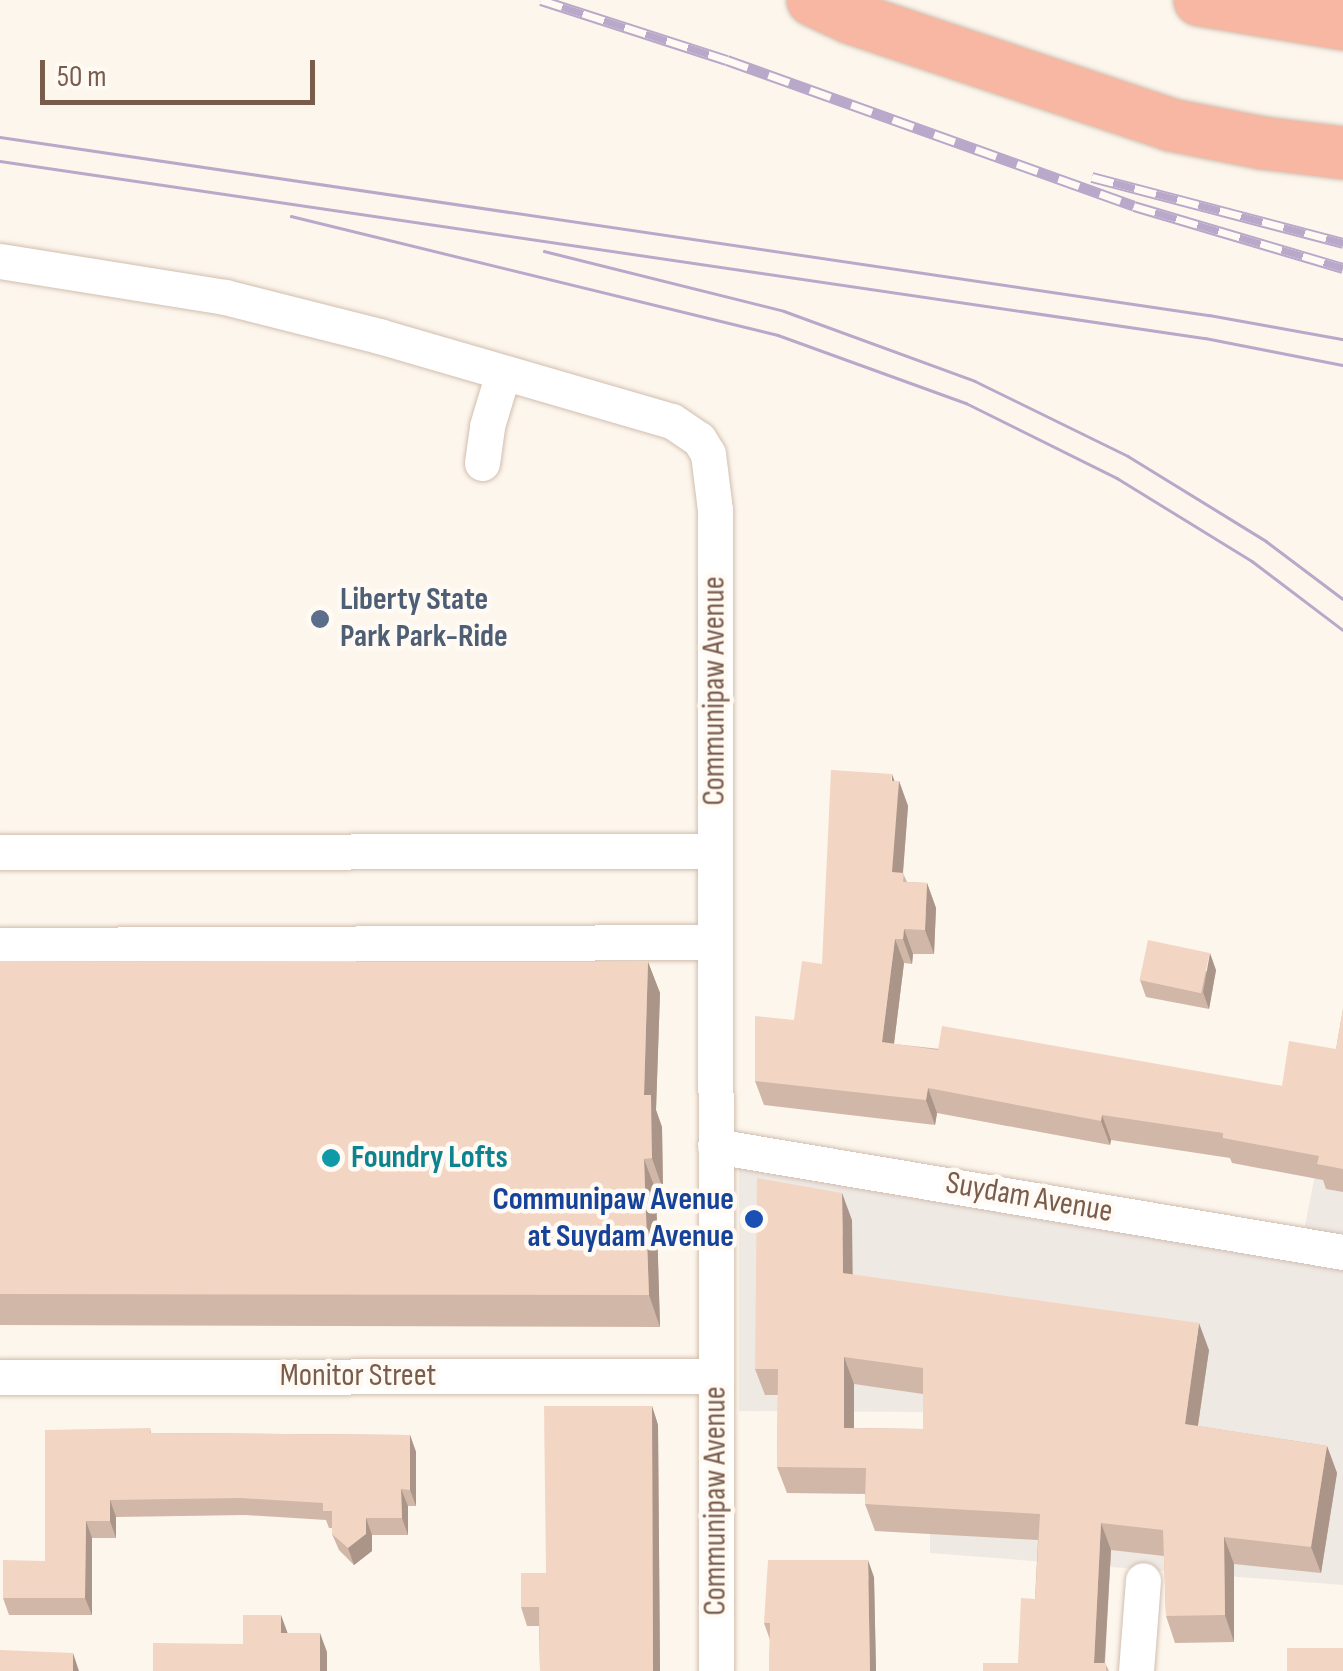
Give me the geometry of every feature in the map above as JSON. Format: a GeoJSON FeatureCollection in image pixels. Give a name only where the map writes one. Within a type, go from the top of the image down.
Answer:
{"type":"FeatureCollection","features":[{"type":"Feature","properties":{"kind":"highway"},"geometry":{"type":"LineString","coordinates":[[814,0],[849,16],[1171,124],[1262,144],[1343,153]]}},
{"type":"Feature","properties":{"kind":"highway"},"geometry":{"type":"LineString","coordinates":[[1200,0],[1343,24]]}},
{"type":"Feature","properties":{"kind":"street","name":"Communipaw Avenue"},"geometry":{"type":"LineString","coordinates":[[0,261],[224,297],[503,373],[672,421],[699,439],[708,454],[715,492],[716,1671]]}},
{"type":"Feature","properties":{"kind":"street"},"geometry":{"type":"LineString","coordinates":[[482,463],[487,426],[503,373]]}},
{"type":"Feature","properties":{"kind":"street"},"geometry":{"type":"LineString","coordinates":[[0,852],[715,851]]}},
{"type":"Feature","properties":{"kind":"street"},"geometry":{"type":"LineString","coordinates":[[0,944],[716,942]]}},
{"type":"Feature","properties":{"kind":"street","name":"Suydam Avenue"},"geometry":{"type":"LineString","coordinates":[[716,1146],[1343,1252]]}},
{"type":"Feature","properties":{"kind":"street","name":"Monitor Street"},"geometry":{"type":"LineString","coordinates":[[0,1377],[716,1376]]}},
{"type":"Feature","properties":{"kind":"street"},"geometry":{"type":"LineString","coordinates":[[1136,1671],[1142,1580]]}},
{"type":"Feature","properties":{"kind":"shaded area"},"geometry":{"type":"Polygon","coordinates":[[[1343,1036],[1343,1585],[930,1553],[930,1412],[739,1411],[739,1159],[1301,1245],[1343,1036]]]}},
{"type":"Feature","properties":{"kind":"building"},"geometry":{"type":"Polygon","coordinates":[[[831,770],[892,774],[891,781],[899,781],[892,872],[904,873],[903,882],[927,883],[925,930],[904,929],[903,939],[895,939],[882,1042],[938,1050],[942,1026],[1282,1086],[1289,1041],[1336,1049],[1343,1009],[1343,1169],[1317,1164],[1319,1156],[1223,1138],[1223,1133],[1102,1115],[1101,1121],[928,1088],[926,1100],[755,1081],[755,1016],[794,1020],[802,961],[822,964],[831,770]]]}},
{"type":"Feature","properties":{"kind":"building"},"geometry":{"type":"Polygon","coordinates":[[[1148,940],[1210,953],[1201,993],[1139,980],[1148,940]]]}},
{"type":"Feature","properties":{"kind":"building","name":"Foundry Lofts"},"geometry":{"type":"Polygon","coordinates":[[[0,961],[648,962],[644,1095],[651,1095],[652,1158],[644,1159],[649,1295],[0,1294],[0,961]]]}},
{"type":"Feature","properties":{"kind":"building"},"geometry":{"type":"Polygon","coordinates":[[[757,1178],[842,1193],[843,1273],[1199,1323],[1185,1424],[1327,1446],[1311,1547],[1224,1537],[1225,1615],[1166,1616],[1163,1530],[1101,1523],[1094,1663],[1106,1663],[1106,1671],[983,1671],[983,1663],[1018,1663],[1021,1598],[1035,1599],[1040,1514],[865,1504],[866,1468],[777,1467],[778,1369],[755,1369],[757,1178]],[[844,1357],[844,1428],[923,1429],[923,1368],[844,1357]]]}},
{"type":"Feature","properties":{"kind":"building"},"geometry":{"type":"Polygon","coordinates":[[[544,1406],[652,1406],[653,1671],[540,1671],[539,1607],[521,1607],[521,1573],[546,1573],[544,1406]]]}},
{"type":"Feature","properties":{"kind":"building"},"geometry":{"type":"Polygon","coordinates":[[[150,1428],[150,1433],[410,1435],[410,1490],[401,1489],[402,1518],[366,1518],[366,1534],[348,1548],[332,1534],[332,1511],[323,1511],[323,1503],[240,1498],[110,1500],[110,1521],[86,1521],[85,1598],[3,1598],[3,1560],[45,1561],[45,1430],[150,1428]]]}},
{"type":"Feature","properties":{"kind":"building"},"geometry":{"type":"Polygon","coordinates":[[[768,1560],[868,1560],[870,1671],[769,1671],[770,1623],[764,1623],[768,1560]]]}},
{"type":"Feature","properties":{"kind":"building"},"geometry":{"type":"Polygon","coordinates":[[[243,1615],[281,1615],[281,1633],[320,1633],[320,1671],[153,1671],[153,1643],[243,1644],[243,1615]]]}},
{"type":"Feature","properties":{"kind":"building"},"geometry":{"type":"Polygon","coordinates":[[[1287,1648],[1343,1648],[1343,1671],[1287,1671],[1287,1648]]]}},
{"type":"Feature","properties":{"kind":"building"},"geometry":{"type":"Polygon","coordinates":[[[0,1650],[73,1653],[73,1671],[0,1671],[0,1650]]]}},
{"type":"Feature","properties":{"kind":"tram line"},"geometry":{"type":"LineString","coordinates":[[0,137],[1209,315],[1343,339]]}},
{"type":"Feature","properties":{"kind":"tram line"},"geometry":{"type":"LineString","coordinates":[[0,161],[1205,338],[1343,365]]}},
{"type":"Feature","properties":{"kind":"tram line"},"geometry":{"type":"LineString","coordinates":[[291,216],[778,335],[966,403],[1117,478],[1252,561],[1343,630]]}},
{"type":"Feature","properties":{"kind":"tram line"},"geometry":{"type":"LineString","coordinates":[[544,251],[784,311],[975,381],[1128,456],[1266,541],[1343,599]]}},
{"type":"Feature","properties":{"kind":"railway"},"geometry":{"type":"LineString","coordinates":[[541,0],[727,60],[1134,206],[1343,268]]}},
{"type":"Feature","properties":{"kind":"railway"},"geometry":{"type":"LineString","coordinates":[[1092,177],[1343,243]]}},
{"type":"Feature","properties":{"kind":"place","name":"Liberty State Park Park-Ride"},"geometry":{"type":"Point","coordinates":[320,619]}},
{"type":"Feature","properties":{"kind":"place","name":"Foundry Lofts"},"geometry":{"type":"Point","coordinates":[331,1158]}},
{"type":"Feature","properties":{"kind":"place","name":"Communipaw Avenue at Suydam Avenue"},"geometry":{"type":"Point","coordinates":[754,1219]}}]}
